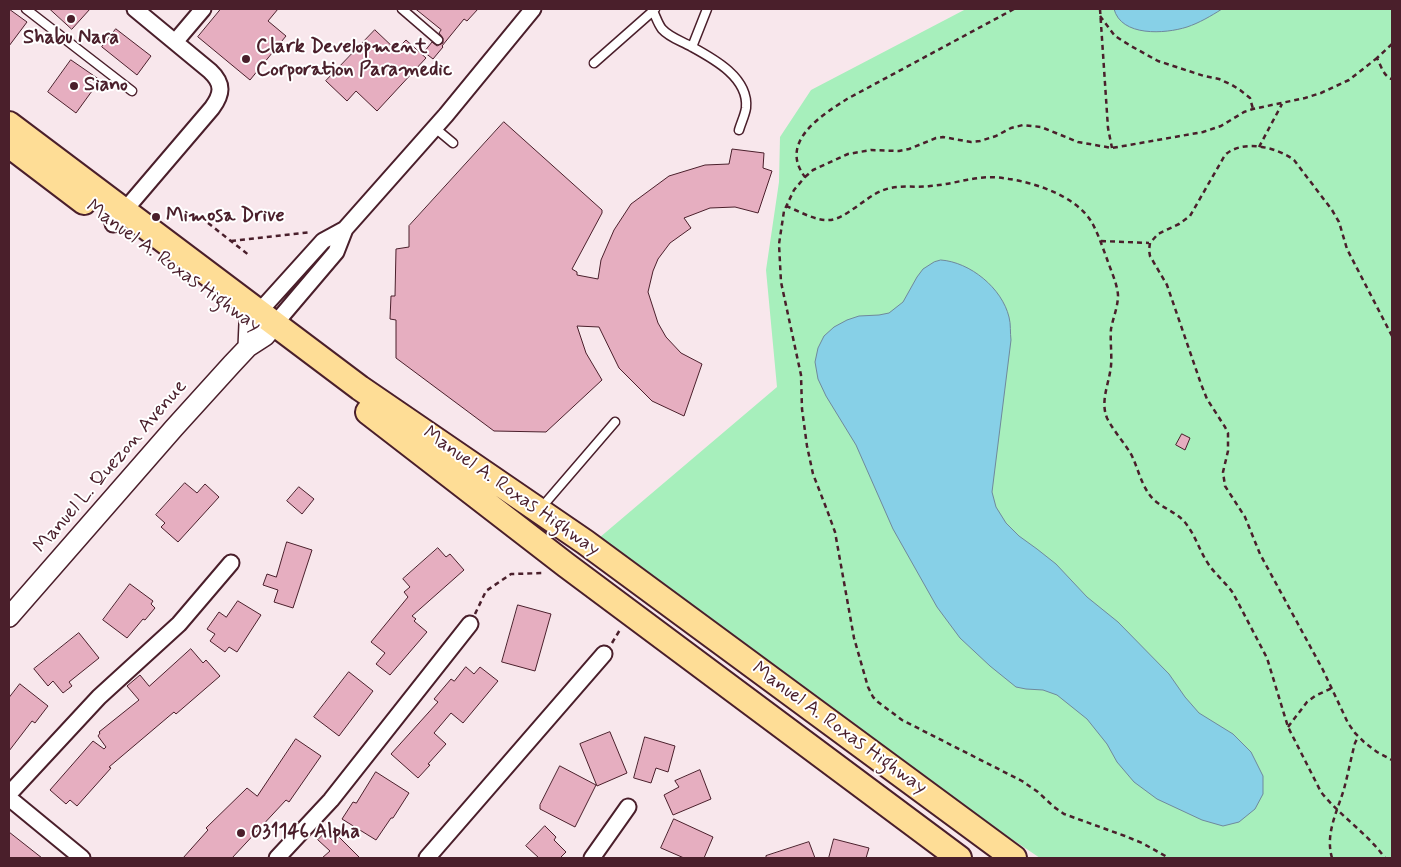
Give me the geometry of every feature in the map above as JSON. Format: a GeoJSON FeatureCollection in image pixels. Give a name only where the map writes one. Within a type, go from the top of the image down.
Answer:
{"type":"FeatureCollection","features":[{"type":"Feature","properties":{"kind":"main road","name":"Manuel A. Roxas Highway"},"geometry":{"type":"LineString","coordinates":[[9,124],[119,217],[259,329],[566,565],[959,858]]}},
{"type":"Feature","properties":{"kind":"main road","name":"Manuel A. Roxas Highway"},"geometry":{"type":"LineString","coordinates":[[9,145],[119,217]]}},
{"type":"Feature","properties":{"kind":"main road","name":"Manuel A. Roxas Highway"},"geometry":{"type":"LineString","coordinates":[[259,329],[360,388],[585,542],[1014,858]]}},
{"type":"Feature","properties":{"kind":"street"},"geometry":{"type":"LineString","coordinates":[[119,217],[219,98],[220,89],[217,78],[135,9]]}},
{"type":"Feature","properties":{"kind":"street"},"geometry":{"type":"LineString","coordinates":[[175,42],[203,9]]}},
{"type":"Feature","properties":{"kind":"street"},"geometry":{"type":"LineString","coordinates":[[259,329],[336,252],[345,229],[434,128],[533,9]]}},
{"type":"Feature","properties":{"kind":"street"},"geometry":{"type":"LineString","coordinates":[[259,329],[316,248],[326,239],[345,229]]}},
{"type":"Feature","properties":{"kind":"street","name":"Manuel L. Quezon Avenue"},"geometry":{"type":"LineString","coordinates":[[9,617],[259,329]]}},
{"type":"Feature","properties":{"kind":"street"},"geometry":{"type":"LineString","coordinates":[[9,794],[99,696],[179,624],[231,563]]}},
{"type":"Feature","properties":{"kind":"street"},"geometry":{"type":"LineString","coordinates":[[277,858],[331,800],[470,624]]}},
{"type":"Feature","properties":{"kind":"street"},"geometry":{"type":"LineString","coordinates":[[427,858],[604,654]]}},
{"type":"Feature","properties":{"kind":"street"},"geometry":{"type":"LineString","coordinates":[[9,798],[82,858]]}},
{"type":"Feature","properties":{"kind":"street"},"geometry":{"type":"LineString","coordinates":[[592,858],[628,807]]}},
{"type":"Feature","properties":{"kind":"lane"},"geometry":{"type":"LineString","coordinates":[[26,9],[132,91]]}},
{"type":"Feature","properties":{"kind":"lane"},"geometry":{"type":"LineString","coordinates":[[402,9],[438,40]]}},
{"type":"Feature","properties":{"kind":"lane"},"geometry":{"type":"LineString","coordinates":[[692,47],[707,9]]}},
{"type":"Feature","properties":{"kind":"lane"},"geometry":{"type":"LineString","coordinates":[[594,63],[654,10],[661,28],[673,38],[717,62],[738,80],[744,92],[746,107],[739,130]]}},
{"type":"Feature","properties":{"kind":"lane"},"geometry":{"type":"LineString","coordinates":[[434,128],[453,144]]}},
{"type":"Feature","properties":{"kind":"lane"},"geometry":{"type":"LineString","coordinates":[[539,511],[614,422]]}},
{"type":"Feature","properties":{"kind":"path"},"geometry":{"type":"LineString","coordinates":[[805,177],[797,163],[797,151],[800,140],[807,129],[823,114],[847,99],[1014,9]]}},
{"type":"Feature","properties":{"kind":"path"},"geometry":{"type":"LineString","coordinates":[[1100,9],[1108,128],[1112,148]]}},
{"type":"Feature","properties":{"kind":"path"},"geometry":{"type":"LineString","coordinates":[[1100,16],[1115,36],[1130,46],[1158,61],[1219,79],[1232,85],[1250,98],[1253,109]]}},
{"type":"Feature","properties":{"kind":"path"},"geometry":{"type":"LineString","coordinates":[[1169,858],[1142,843],[1064,814],[1022,781],[902,720],[873,697],[863,673],[854,638],[834,532],[813,474],[806,446],[800,375],[781,282],[779,244],[784,211],[794,190],[805,177],[813,170],[848,154],[871,150],[898,151],[943,137],[980,142],[1023,125],[1042,127],[1078,142],[1112,148],[1203,132],[1221,126],[1244,112],[1305,98],[1338,85],[1356,76],[1392,44]]}},
{"type":"Feature","properties":{"kind":"path"},"geometry":{"type":"LineString","coordinates":[[1377,58],[1384,74],[1387,78],[1392,79]]}},
{"type":"Feature","properties":{"kind":"path"},"geometry":{"type":"LineString","coordinates":[[1259,147],[1282,104]]}},
{"type":"Feature","properties":{"kind":"path"},"geometry":{"type":"LineString","coordinates":[[1392,336],[1347,249],[1340,222],[1294,160],[1272,149],[1259,147],[1242,148],[1225,155],[1190,216],[1179,224],[1158,234],[1150,243],[1150,256],[1167,285],[1201,384],[1228,434],[1228,451],[1222,472],[1228,493],[1242,511],[1260,554],[1332,688],[1348,723],[1359,737],[1392,760]]}},
{"type":"Feature","properties":{"kind":"path"},"geometry":{"type":"LineString","coordinates":[[786,206],[818,219],[830,220],[842,216],[872,196],[887,189],[931,186],[982,177],[1008,178],[1043,188],[1058,194],[1082,211],[1090,220],[1101,241],[1118,296],[1111,328],[1111,365],[1105,396],[1105,411],[1108,419],[1132,458],[1149,494],[1154,500],[1180,516],[1187,524],[1208,564],[1233,594],[1267,658],[1288,727],[1316,783],[1328,800],[1374,844],[1385,858]]}},
{"type":"Feature","properties":{"kind":"path"},"geometry":{"type":"LineString","coordinates":[[208,223],[250,256]]}},
{"type":"Feature","properties":{"kind":"path"},"geometry":{"type":"LineString","coordinates":[[231,241],[315,232],[326,239]]}},
{"type":"Feature","properties":{"kind":"path"},"geometry":{"type":"LineString","coordinates":[[1101,241],[1150,243]]}},
{"type":"Feature","properties":{"kind":"path"},"geometry":{"type":"LineString","coordinates":[[470,624],[486,591],[511,574],[548,573],[566,565]]}},
{"type":"Feature","properties":{"kind":"path"},"geometry":{"type":"LineString","coordinates":[[604,654],[631,613]]}},
{"type":"Feature","properties":{"kind":"path"},"geometry":{"type":"LineString","coordinates":[[1288,727],[1307,702],[1332,688]]}},
{"type":"Feature","properties":{"kind":"path"},"geometry":{"type":"LineString","coordinates":[[1332,858],[1329,848],[1330,837],[1355,743],[1359,737]]}},
{"type":"Feature","properties":{"kind":"green space"},"geometry":{"type":"Polygon","coordinates":[[[966,9],[1392,9],[1392,858],[1040,858],[931,785],[599,538],[777,387],[766,270],[779,182],[780,137],[811,90],[966,9]]]}},
{"type":"Feature","properties":{"kind":"water"},"geometry":{"type":"Polygon","coordinates":[[[1114,9],[1222,9],[1187,27],[1156,32],[1134,29],[1125,25],[1118,18],[1114,9]]]}},
{"type":"Feature","properties":{"kind":"water"},"geometry":{"type":"Polygon","coordinates":[[[941,260],[963,266],[983,278],[1000,296],[1010,320],[1011,340],[992,492],[996,507],[1006,523],[1019,536],[1056,564],[1087,597],[1118,622],[1169,674],[1199,713],[1233,734],[1251,752],[1263,776],[1263,794],[1255,809],[1239,822],[1223,826],[1202,820],[1157,799],[1134,782],[1117,762],[1107,744],[1087,719],[1057,695],[1043,690],[1016,687],[990,666],[960,638],[937,607],[893,529],[856,445],[826,396],[818,379],[815,362],[818,348],[824,336],[834,327],[859,316],[889,313],[903,302],[923,269],[941,260]]]}},
{"type":"Feature","properties":{"kind":"building"},"geometry":{"type":"Polygon","coordinates":[[[9,9],[27,22],[9,46],[9,9]]]}},
{"type":"Feature","properties":{"kind":"building","name":"Shabu Nara"},"geometry":{"type":"Polygon","coordinates":[[[50,9],[90,9],[72,29],[50,9]]]}},
{"type":"Feature","properties":{"kind":"building","name":"Clark Development Corporation Paramedic"},"geometry":{"type":"Polygon","coordinates":[[[221,9],[278,9],[268,21],[286,36],[250,80],[198,37],[221,9]]]}},
{"type":"Feature","properties":{"kind":"building"},"geometry":{"type":"Polygon","coordinates":[[[416,9],[478,9],[467,21],[464,19],[433,59],[424,52],[432,42],[437,46],[443,43],[443,38],[439,33],[441,30],[416,9]]]}},
{"type":"Feature","properties":{"kind":"building"},"geometry":{"type":"Polygon","coordinates":[[[116,29],[151,56],[137,75],[102,47],[116,29]]]}},
{"type":"Feature","properties":{"kind":"building"},"geometry":{"type":"Polygon","coordinates":[[[375,30],[396,50],[406,40],[426,58],[377,111],[356,91],[347,101],[326,81],[375,30]]]}},
{"type":"Feature","properties":{"kind":"building","name":"Siano"},"geometry":{"type":"Polygon","coordinates":[[[71,60],[100,80],[76,113],[48,92],[71,60]]]}},
{"type":"Feature","properties":{"kind":"building"},"geometry":{"type":"Polygon","coordinates":[[[504,122],[602,210],[572,269],[577,272],[577,275],[598,279],[601,260],[614,230],[631,204],[669,176],[705,165],[729,164],[732,149],[764,153],[763,168],[772,171],[758,213],[735,207],[710,208],[684,218],[691,228],[670,243],[658,259],[653,271],[648,292],[658,323],[666,337],[681,353],[702,364],[684,416],[652,401],[619,368],[599,327],[577,326],[586,353],[602,380],[546,432],[494,431],[396,358],[396,320],[390,319],[391,296],[395,296],[396,249],[409,247],[409,226],[504,122]]]}},
{"type":"Feature","properties":{"kind":"building"},"geometry":{"type":"Polygon","coordinates":[[[1182,434],[1190,438],[1185,450],[1176,445],[1182,434]]]}},
{"type":"Feature","properties":{"kind":"building"},"geometry":{"type":"Polygon","coordinates":[[[185,483],[197,493],[205,484],[219,497],[178,542],[161,527],[165,523],[156,515],[185,483]]]}},
{"type":"Feature","properties":{"kind":"building"},"geometry":{"type":"Polygon","coordinates":[[[299,487],[314,499],[302,514],[287,501],[299,487]]]}},
{"type":"Feature","properties":{"kind":"building"},"geometry":{"type":"Polygon","coordinates":[[[287,542],[312,550],[293,608],[274,602],[278,590],[263,585],[267,574],[276,577],[287,542]]]}},
{"type":"Feature","properties":{"kind":"building"},"geometry":{"type":"Polygon","coordinates":[[[438,548],[446,557],[450,554],[464,570],[412,616],[416,619],[414,621],[427,632],[390,675],[376,664],[385,653],[371,642],[408,597],[404,592],[410,587],[403,579],[438,548]]]}},
{"type":"Feature","properties":{"kind":"building"},"geometry":{"type":"Polygon","coordinates":[[[130,584],[153,601],[151,604],[155,608],[127,638],[103,620],[130,584]]]}},
{"type":"Feature","properties":{"kind":"building"},"geometry":{"type":"Polygon","coordinates":[[[238,601],[261,615],[237,652],[229,647],[225,652],[210,641],[215,634],[207,629],[219,612],[226,617],[238,601]]]}},
{"type":"Feature","properties":{"kind":"building"},"geometry":{"type":"Polygon","coordinates":[[[518,605],[551,614],[535,671],[502,662],[518,605]]]}},
{"type":"Feature","properties":{"kind":"building"},"geometry":{"type":"Polygon","coordinates":[[[79,633],[99,658],[69,682],[72,686],[63,693],[53,681],[48,686],[34,669],[79,633]]]}},
{"type":"Feature","properties":{"kind":"building"},"geometry":{"type":"Polygon","coordinates":[[[191,649],[203,663],[206,660],[220,676],[109,767],[111,768],[77,806],[70,800],[66,804],[50,790],[93,741],[104,749],[106,747],[98,736],[99,732],[139,700],[127,686],[140,675],[149,686],[191,649]]]}},
{"type":"Feature","properties":{"kind":"building"},"geometry":{"type":"Polygon","coordinates":[[[466,667],[474,674],[480,667],[498,681],[463,723],[451,713],[434,733],[446,744],[418,778],[391,754],[438,702],[434,699],[451,679],[454,681],[466,667]]]}},
{"type":"Feature","properties":{"kind":"building"},"geometry":{"type":"Polygon","coordinates":[[[349,672],[373,691],[339,736],[314,717],[349,672]]]}},
{"type":"Feature","properties":{"kind":"building"},"geometry":{"type":"Polygon","coordinates":[[[20,684],[48,706],[35,723],[32,721],[9,751],[9,698],[20,684]]]}},
{"type":"Feature","properties":{"kind":"building"},"geometry":{"type":"Polygon","coordinates":[[[610,732],[627,773],[597,786],[580,744],[610,732]]]}},
{"type":"Feature","properties":{"kind":"building"},"geometry":{"type":"Polygon","coordinates":[[[645,737],[675,746],[668,772],[656,768],[651,783],[634,778],[645,737]]]}},
{"type":"Feature","properties":{"kind":"building"},"geometry":{"type":"Polygon","coordinates":[[[296,739],[321,756],[289,802],[286,800],[232,858],[183,858],[208,830],[206,828],[247,788],[257,796],[296,739]]]}},
{"type":"Feature","properties":{"kind":"building"},"geometry":{"type":"Polygon","coordinates":[[[560,766],[596,785],[575,827],[540,809],[540,805],[560,766]]]}},
{"type":"Feature","properties":{"kind":"building"},"geometry":{"type":"Polygon","coordinates":[[[700,770],[711,799],[673,815],[664,795],[679,787],[675,781],[700,770]]]}},
{"type":"Feature","properties":{"kind":"building"},"geometry":{"type":"Polygon","coordinates":[[[376,772],[409,793],[376,840],[342,819],[353,802],[356,803],[376,772]]]}},
{"type":"Feature","properties":{"kind":"building"},"geometry":{"type":"Polygon","coordinates":[[[674,819],[713,837],[704,858],[684,858],[661,848],[674,819]]]}},
{"type":"Feature","properties":{"kind":"building"},"geometry":{"type":"Polygon","coordinates":[[[545,826],[556,837],[554,840],[566,852],[560,858],[539,858],[526,846],[545,826]]]}},
{"type":"Feature","properties":{"kind":"building"},"geometry":{"type":"Polygon","coordinates":[[[330,828],[360,858],[322,858],[330,851],[318,840],[330,828]]]}},
{"type":"Feature","properties":{"kind":"building"},"geometry":{"type":"Polygon","coordinates":[[[9,832],[42,858],[9,858],[9,832]]]}},
{"type":"Feature","properties":{"kind":"building"},"geometry":{"type":"Polygon","coordinates":[[[834,839],[869,848],[866,858],[829,858],[834,839]]]}},
{"type":"Feature","properties":{"kind":"building"},"geometry":{"type":"Polygon","coordinates":[[[809,842],[815,858],[766,858],[766,856],[809,842]]]}},
{"type":"Feature","properties":{"kind":"place","name":"Shabu Nara"},"geometry":{"type":"Point","coordinates":[71,19]}},
{"type":"Feature","properties":{"kind":"place","name":"Clark Development Corporation Paramedic"},"geometry":{"type":"Point","coordinates":[246,59]}},
{"type":"Feature","properties":{"kind":"place","name":"Siano"},"geometry":{"type":"Point","coordinates":[74,86]}},
{"type":"Feature","properties":{"kind":"place","name":"Mimosa Drive"},"geometry":{"type":"Point","coordinates":[156,217]}},
{"type":"Feature","properties":{"kind":"place","name":"031146 Alpha"},"geometry":{"type":"Point","coordinates":[241,833]}}]}
